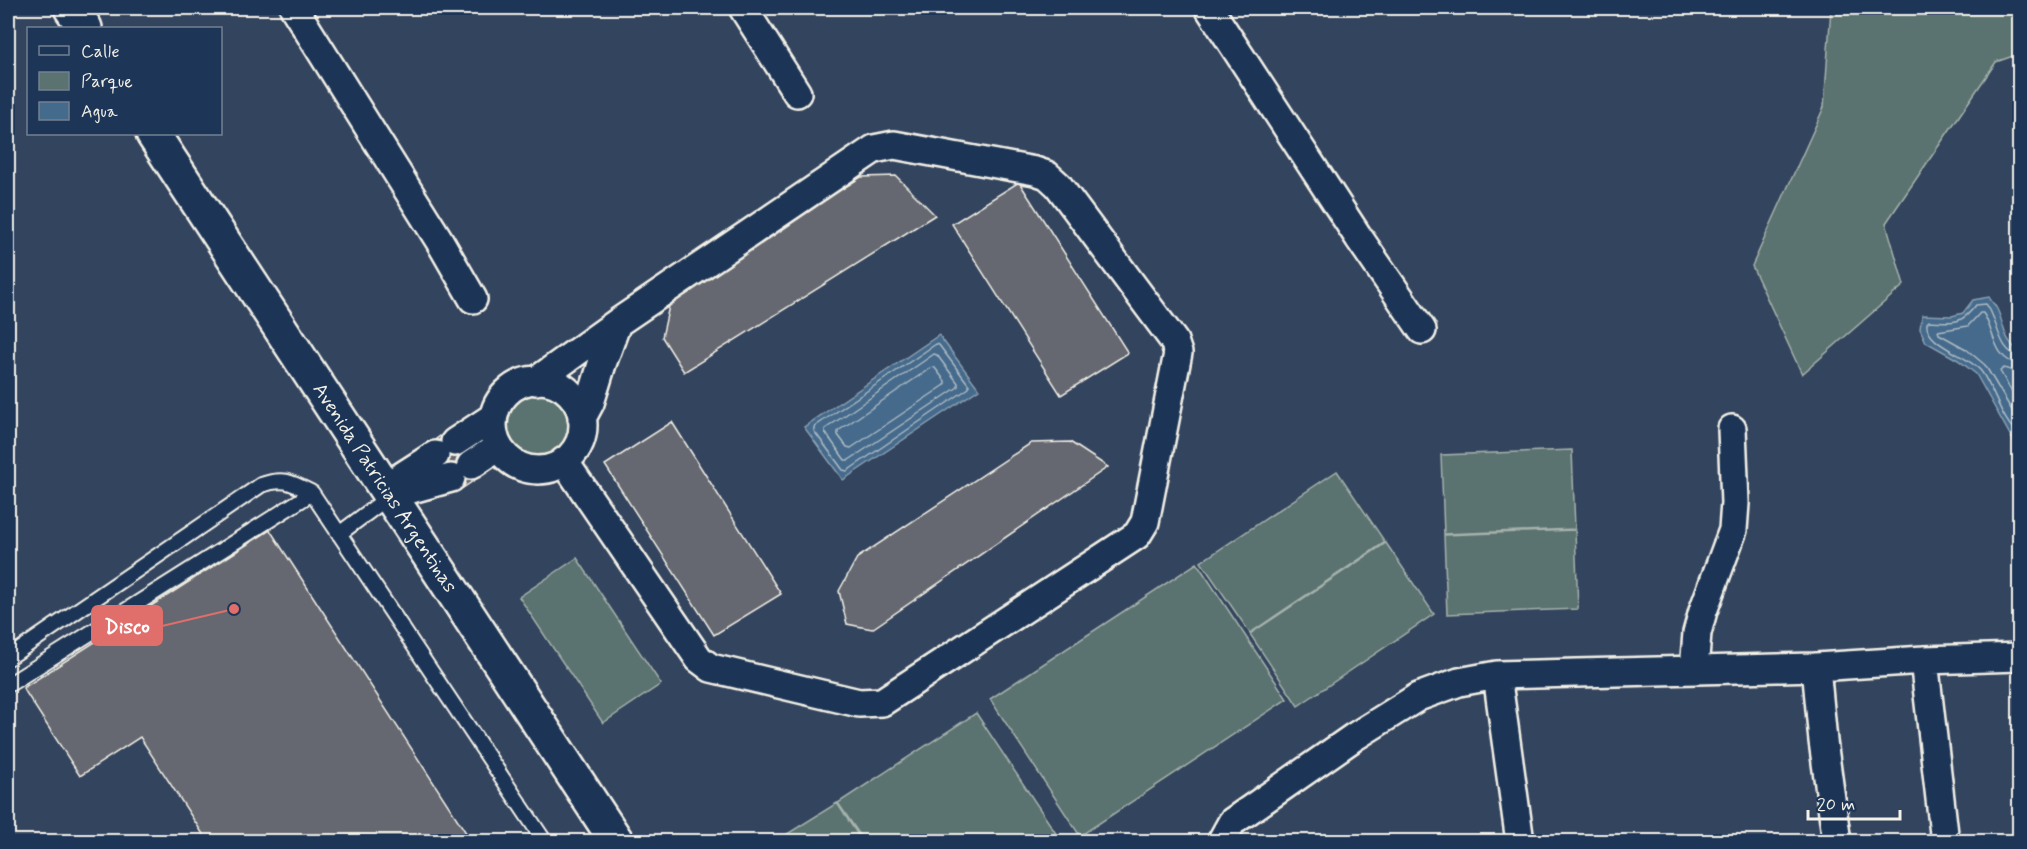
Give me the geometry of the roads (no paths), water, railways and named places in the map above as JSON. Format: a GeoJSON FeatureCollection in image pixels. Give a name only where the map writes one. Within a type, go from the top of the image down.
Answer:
{"type":"FeatureCollection","features":[{"type":"Feature","properties":{"kind":"street"},"geometry":{"type":"LineString","coordinates":[[71,8],[83,27]]}},
{"type":"Feature","properties":{"kind":"street"},"geometry":{"type":"LineString","coordinates":[[294,8],[473,298]]}},
{"type":"Feature","properties":{"kind":"street"},"geometry":{"type":"LineString","coordinates":[[743,8],[797,93]]}},
{"type":"Feature","properties":{"kind":"street"},"geometry":{"type":"LineString","coordinates":[[1209,8],[1422,330]]}},
{"type":"Feature","properties":{"kind":"street","name":"Avenida Patricias Argentinas"},"geometry":{"type":"LineString","coordinates":[[154,135],[617,842]]}},
{"type":"Feature","properties":{"kind":"street"},"geometry":{"type":"LineString","coordinates":[[536,381],[617,323],[874,149],[894,145],[1047,175],[1058,185],[1174,341],[1178,353],[1145,522],[1137,535],[882,702],[859,704],[711,668],[699,659],[564,461]]}},
{"type":"Feature","properties":{"kind":"street"},"geometry":{"type":"LineString","coordinates":[[582,418],[590,403],[617,323]]}},
{"type":"Feature","properties":{"kind":"street"},"geometry":{"type":"LineString","coordinates":[[536,381],[549,382],[561,387],[571,395],[578,406],[583,428],[577,447],[564,461],[551,468],[536,470],[521,467],[508,459],[498,447],[493,433],[493,417],[498,403],[508,392],[521,384],[536,381]]}},
{"type":"Feature","properties":{"kind":"street"},"geometry":{"type":"LineString","coordinates":[[388,491],[493,417]]}},
{"type":"Feature","properties":{"kind":"street"},"geometry":{"type":"LineString","coordinates":[[1694,670],[1697,633],[1703,611],[1733,530],[1735,502],[1732,429]]}},
{"type":"Feature","properties":{"kind":"street"},"geometry":{"type":"LineString","coordinates":[[388,491],[461,472],[498,447]]}},
{"type":"Feature","properties":{"kind":"street"},"geometry":{"type":"LineString","coordinates":[[1221,842],[1232,822],[1353,737],[1418,698],[1459,682],[1497,675],[1816,667],[2019,657]]}},
{"type":"Feature","properties":{"kind":"street"},"geometry":{"type":"LineString","coordinates":[[1923,660],[1945,842]]}},
{"type":"Feature","properties":{"kind":"street"},"geometry":{"type":"LineString","coordinates":[[1816,667],[1823,741],[1837,842]]}},
{"type":"Feature","properties":{"kind":"street"},"geometry":{"type":"LineString","coordinates":[[1497,675],[1521,842]]}},
{"type":"Feature","properties":{"kind":"lane"},"geometry":{"type":"LineString","coordinates":[[8,658],[261,485],[278,479],[292,483],[312,494],[545,842]]}},
{"type":"Feature","properties":{"kind":"lane"},"geometry":{"type":"LineString","coordinates":[[339,534],[388,491]]}},
{"type":"Feature","properties":{"kind":"lane"},"geometry":{"type":"LineString","coordinates":[[8,685],[312,494]]}},
{"type":"Feature","properties":{"kind":"water"},"geometry":{"type":"Polygon","coordinates":[[[1989,297],[2000,315],[2007,337],[2019,351],[2019,440],[2014,442],[1976,374],[1958,360],[1926,342],[1920,329],[1922,315],[1952,316],[1963,313],[1973,300],[1989,297]]]}},
{"type":"Feature","properties":{"kind":"water"},"geometry":{"type":"Polygon","coordinates":[[[939,335],[979,389],[843,480],[804,427],[939,335]]]}},
{"type":"Feature","properties":{"kind":"place","name":"Disco"},"geometry":{"type":"Point","coordinates":[234,609]}}]}
